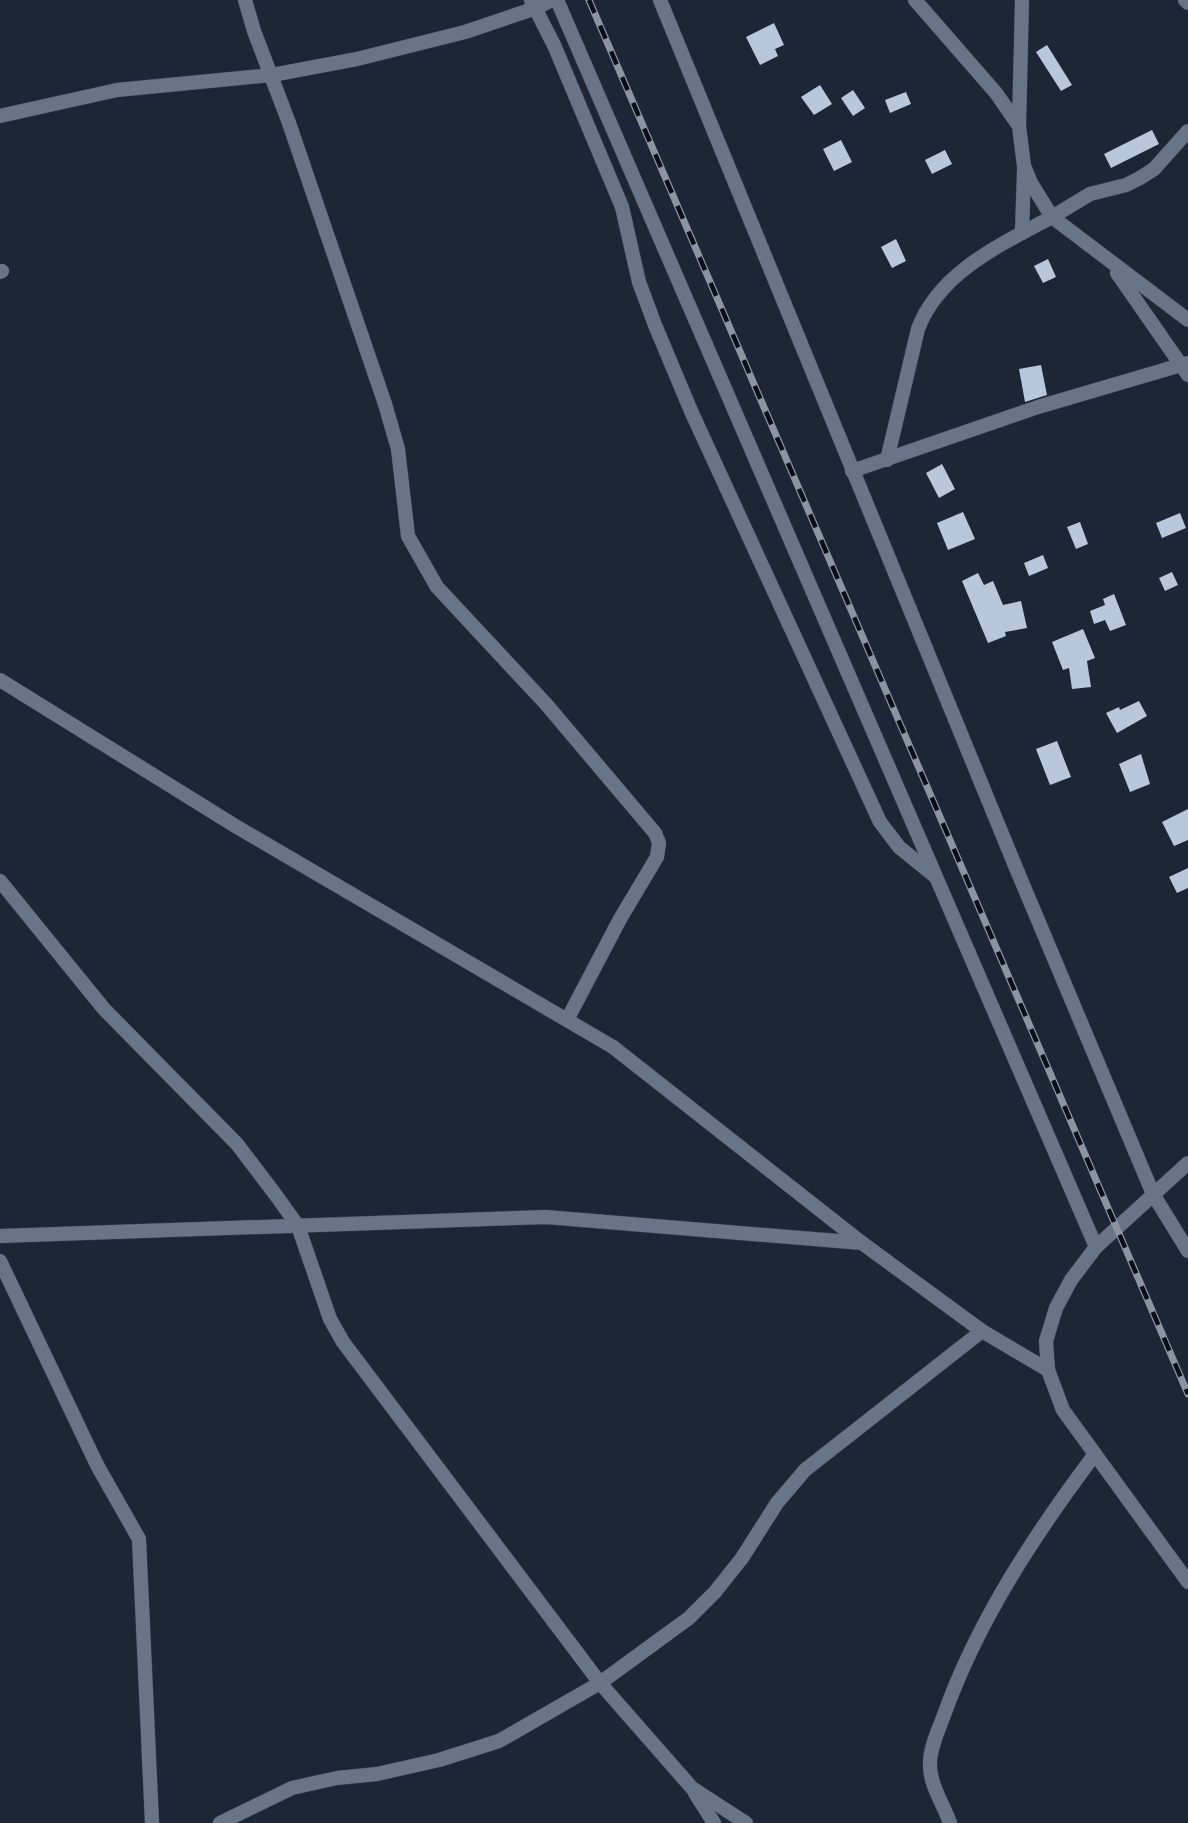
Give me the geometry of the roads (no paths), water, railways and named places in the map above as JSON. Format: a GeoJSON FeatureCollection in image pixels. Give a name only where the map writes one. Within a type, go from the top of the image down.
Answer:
{"type":"FeatureCollection","features":[{"type":"Feature","properties":{"kind":"street"},"geometry":{"type":"LineString","coordinates":[[245,0],[385,404],[398,449],[408,536],[417,555],[436,588],[593,758],[655,833],[659,843],[657,857],[620,919],[567,1020]]}},
{"type":"Feature","properties":{"kind":"street"},"geometry":{"type":"LineString","coordinates":[[0,116],[117,90],[272,75],[465,32],[534,4],[552,0]]}},
{"type":"Feature","properties":{"kind":"street"},"geometry":{"type":"LineString","coordinates":[[557,0],[1096,1247]]}},
{"type":"Feature","properties":{"kind":"street"},"geometry":{"type":"LineString","coordinates":[[660,0],[852,471],[1154,1194],[1183,1234],[1188,1251]]}},
{"type":"Feature","properties":{"kind":"street"},"geometry":{"type":"LineString","coordinates":[[915,0],[996,93],[1019,126]]}},
{"type":"Feature","properties":{"kind":"street"},"geometry":{"type":"LineString","coordinates":[[1022,0],[1019,126],[1024,166],[1022,233]]}},
{"type":"Feature","properties":{"kind":"street"},"geometry":{"type":"LineString","coordinates":[[534,4],[554,45],[622,207],[639,282],[655,325],[810,675],[880,822],[899,847],[938,879]]}},
{"type":"Feature","properties":{"kind":"street"},"geometry":{"type":"LineString","coordinates":[[887,460],[918,329],[925,309],[964,271],[994,248],[1090,194],[1140,178],[1154,169],[1182,135],[1188,131]]}},
{"type":"Feature","properties":{"kind":"street"},"geometry":{"type":"LineString","coordinates":[[1024,166],[1031,183],[1052,217],[1188,320]]}},
{"type":"Feature","properties":{"kind":"street"},"geometry":{"type":"LineString","coordinates":[[852,471],[1038,406],[1186,367],[1109,261]]}},
{"type":"Feature","properties":{"kind":"street"},"geometry":{"type":"LineString","coordinates":[[0,681],[237,827],[613,1047],[862,1243],[982,1331],[1048,1370]]}},
{"type":"Feature","properties":{"kind":"street"},"geometry":{"type":"LineString","coordinates":[[0,881],[104,1009],[237,1144],[298,1226],[330,1319],[343,1342],[600,1683],[692,1788],[714,1823]]}},
{"type":"Feature","properties":{"kind":"street"},"geometry":{"type":"LineString","coordinates":[[1188,1163],[1096,1247],[1071,1280],[1056,1308],[1046,1341],[1048,1370],[1063,1410],[1188,1582]]}},
{"type":"Feature","properties":{"kind":"street"},"geometry":{"type":"LineString","coordinates":[[0,1236],[546,1217],[862,1243]]}},
{"type":"Feature","properties":{"kind":"street"},"geometry":{"type":"LineString","coordinates":[[0,1261],[97,1465],[139,1539],[152,1823]]}},
{"type":"Feature","properties":{"kind":"street"},"geometry":{"type":"LineString","coordinates":[[220,1823],[292,1788],[337,1778],[376,1774],[439,1760],[499,1741],[600,1683],[689,1618],[715,1592],[742,1558],[777,1503],[805,1470],[982,1331]]}},
{"type":"Feature","properties":{"kind":"street"},"geometry":{"type":"LineString","coordinates":[[950,1823],[930,1776],[930,1760],[953,1689],[993,1607],[1040,1527],[1095,1454]]}},
{"type":"Feature","properties":{"kind":"street"},"geometry":{"type":"LineString","coordinates":[[692,1788],[746,1823]]}},
{"type":"Feature","properties":{"kind":"railway"},"geometry":{"type":"LineString","coordinates":[[589,0],[1188,1394]]}}]}
